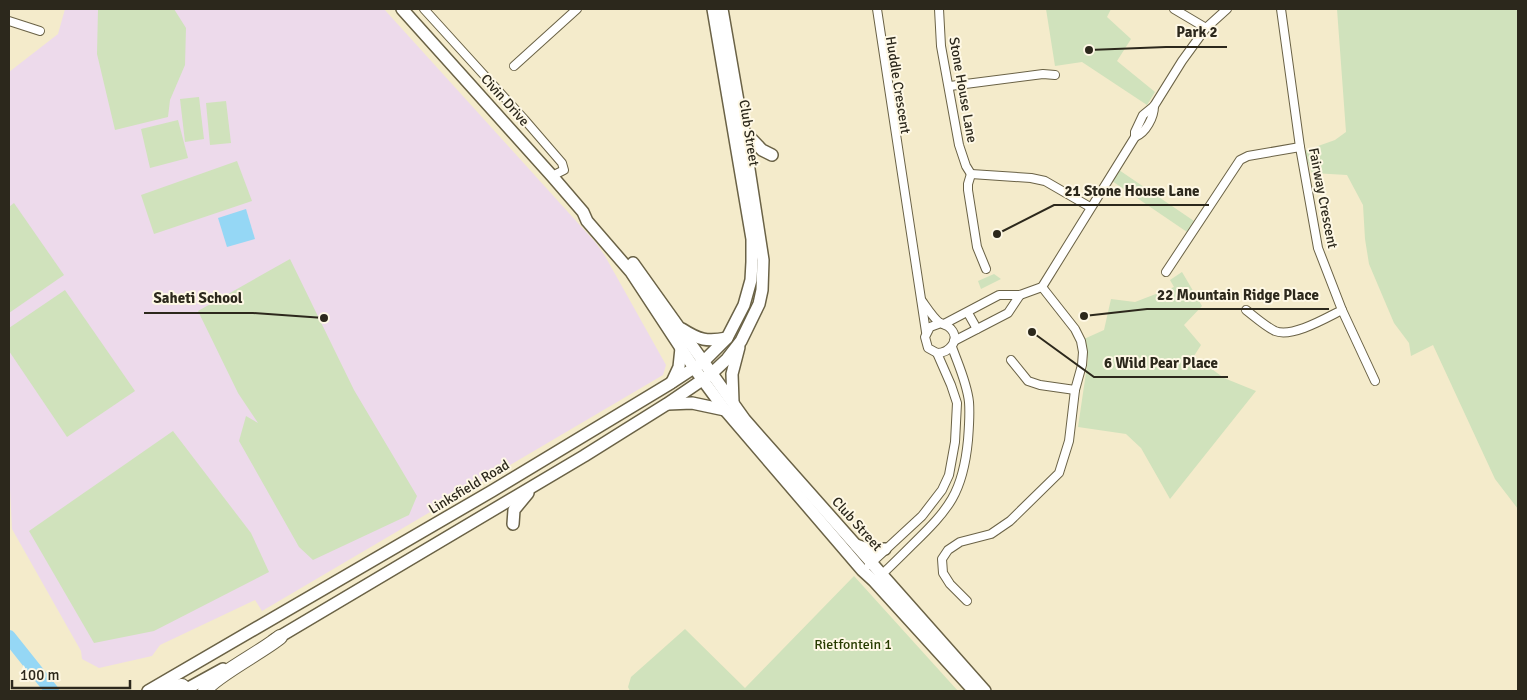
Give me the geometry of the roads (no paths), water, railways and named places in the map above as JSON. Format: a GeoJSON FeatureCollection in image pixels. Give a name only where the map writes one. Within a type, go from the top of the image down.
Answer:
{"type":"FeatureCollection","features":[{"type":"Feature","properties":{"kind":"highway"},"geometry":{"type":"LineString","coordinates":[[205,691],[214,682],[270,646],[280,637]]}},
{"type":"Feature","properties":{"kind":"highway"},"geometry":{"type":"LineString","coordinates":[[176,690],[179,672]]}},
{"type":"Feature","properties":{"kind":"main road","name":"Civin Drive"},"geometry":{"type":"LineString","coordinates":[[402,9],[584,212],[591,216],[631,260],[678,326],[707,377]]}},
{"type":"Feature","properties":{"kind":"main road","name":"Club Street"},"geometry":{"type":"LineString","coordinates":[[712,9],[752,239],[758,261]]}},
{"type":"Feature","properties":{"kind":"main road","name":"Club Street"},"geometry":{"type":"LineString","coordinates":[[722,9],[743,130],[758,261]]}},
{"type":"Feature","properties":{"kind":"main road"},"geometry":{"type":"LineString","coordinates":[[743,130],[762,150],[772,155]]}},
{"type":"Feature","properties":{"kind":"main road","name":"Civin Drive"},"geometry":{"type":"LineString","coordinates":[[584,212],[587,221],[631,272],[681,348],[699,365]]}},
{"type":"Feature","properties":{"kind":"main road","name":"Linksfield Road"},"geometry":{"type":"LineString","coordinates":[[148,691],[476,500],[699,365],[727,338],[739,317],[758,261]]}},
{"type":"Feature","properties":{"kind":"main road"},"geometry":{"type":"LineString","coordinates":[[667,404],[692,403],[729,407],[732,374],[741,341],[759,304],[762,290],[758,261]]}},
{"type":"Feature","properties":{"kind":"main road"},"geometry":{"type":"LineString","coordinates":[[678,326],[693,336],[705,340],[711,341],[727,338]]}},
{"type":"Feature","properties":{"kind":"main road"},"geometry":{"type":"LineString","coordinates":[[176,690],[280,637],[667,404],[707,377],[741,341]]}},
{"type":"Feature","properties":{"kind":"main road"},"geometry":{"type":"LineString","coordinates":[[671,383],[679,367],[681,348]]}},
{"type":"Feature","properties":{"kind":"main road","name":"Club Street"},"geometry":{"type":"LineString","coordinates":[[707,377],[729,407],[867,566],[985,691]]}},
{"type":"Feature","properties":{"kind":"main road","name":"Club Street"},"geometry":{"type":"LineString","coordinates":[[729,407],[753,429],[854,544],[867,566]]}},
{"type":"Feature","properties":{"kind":"main road"},"geometry":{"type":"LineString","coordinates":[[513,524],[514,510],[536,484]]}},
{"type":"Feature","properties":{"kind":"main road"},"geometry":{"type":"LineString","coordinates":[[854,544],[874,551],[885,550]]}},
{"type":"Feature","properties":{"kind":"main road","name":"Club Street"},"geometry":{"type":"LineString","coordinates":[[878,577],[974,691]]}},
{"type":"Feature","properties":{"kind":"street"},"geometry":{"type":"LineString","coordinates":[[424,9],[562,163],[564,170],[552,176]]}},
{"type":"Feature","properties":{"kind":"street"},"geometry":{"type":"LineString","coordinates":[[514,66],[577,9]]}},
{"type":"Feature","properties":{"kind":"street","name":"Huddle Crescent"},"geometry":{"type":"LineString","coordinates":[[873,9],[895,148],[901,164]]}},
{"type":"Feature","properties":{"kind":"street","name":"Huddle Crescent"},"geometry":{"type":"LineString","coordinates":[[877,9],[926,332]]}},
{"type":"Feature","properties":{"kind":"street","name":"Stone House Lane"},"geometry":{"type":"LineString","coordinates":[[939,9],[941,46],[950,86],[959,145],[966,166],[971,174]]}},
{"type":"Feature","properties":{"kind":"street"},"geometry":{"type":"LineString","coordinates":[[1174,9],[1206,28]]}},
{"type":"Feature","properties":{"kind":"street"},"geometry":{"type":"LineString","coordinates":[[1020,295],[1008,313],[977,329],[953,344],[943,353],[937,353],[928,348],[925,343],[926,332],[935,324],[942,324],[968,313],[999,295],[1020,295],[1042,287],[1135,137],[1142,133],[1153,112],[1154,106],[1182,61],[1206,28],[1227,9]]}},
{"type":"Feature","properties":{"kind":"street","name":"Fairway Crescent"},"geometry":{"type":"LineString","coordinates":[[1281,9],[1300,147],[1318,248],[1342,310],[1376,381]]}},
{"type":"Feature","properties":{"kind":"street"},"geometry":{"type":"LineString","coordinates":[[9,21],[40,31]]}},
{"type":"Feature","properties":{"kind":"street"},"geometry":{"type":"LineString","coordinates":[[950,86],[1043,74],[1055,76]]}},
{"type":"Feature","properties":{"kind":"street"},"geometry":{"type":"LineString","coordinates":[[1166,272],[1240,160],[1248,156],[1300,147]]}},
{"type":"Feature","properties":{"kind":"street"},"geometry":{"type":"LineString","coordinates":[[986,269],[977,247],[968,190],[971,174],[1030,178],[1045,181],[1090,207]]}},
{"type":"Feature","properties":{"kind":"street"},"geometry":{"type":"LineString","coordinates":[[967,601],[950,584],[943,573],[942,559],[948,550],[960,542],[991,534],[1010,521],[1059,473],[1069,441],[1075,390],[1083,352],[1081,341],[1075,329],[1042,287]]}},
{"type":"Feature","properties":{"kind":"street"},"geometry":{"type":"LineString","coordinates":[[878,577],[933,526],[946,510],[963,474],[970,419],[969,402],[953,344],[954,334],[950,328],[942,324],[921,300]]}},
{"type":"Feature","properties":{"kind":"street"},"geometry":{"type":"LineString","coordinates":[[1246,310],[1276,331],[1284,333],[1299,330],[1342,310]]}},
{"type":"Feature","properties":{"kind":"street"},"geometry":{"type":"LineString","coordinates":[[968,313],[977,329]]}},
{"type":"Feature","properties":{"kind":"street"},"geometry":{"type":"LineString","coordinates":[[867,566],[922,516],[942,490],[949,475],[955,442],[956,403],[952,385],[937,353]]}},
{"type":"Feature","properties":{"kind":"street"},"geometry":{"type":"LineString","coordinates":[[1011,360],[1028,381],[1040,385],[1075,390]]}},
{"type":"Feature","properties":{"kind":"water"},"geometry":{"type":"Polygon","coordinates":[[[246,209],[255,239],[227,247],[218,218],[246,209]]]}},
{"type":"Feature","properties":{"kind":"waterway"},"geometry":{"type":"LineString","coordinates":[[9,637],[52,691]]}},
{"type":"Feature","properties":{"kind":"place","name":"Park 2"},"geometry":{"type":"Point","coordinates":[1089,50]}},
{"type":"Feature","properties":{"kind":"place","name":"21 Stone House Lane"},"geometry":{"type":"Point","coordinates":[997,234]}},
{"type":"Feature","properties":{"kind":"place","name":"22 Mountain Ridge Place"},"geometry":{"type":"Point","coordinates":[1084,316]}},
{"type":"Feature","properties":{"kind":"place","name":"Saheti School"},"geometry":{"type":"Point","coordinates":[324,318]}},
{"type":"Feature","properties":{"kind":"place","name":"6 Wild Pear Place"},"geometry":{"type":"Point","coordinates":[1032,332]}},
{"type":"Feature","properties":{"kind":"park label","name":"Rietfontein 1"},"geometry":{"type":"Point","coordinates":[853,644]}}]}
